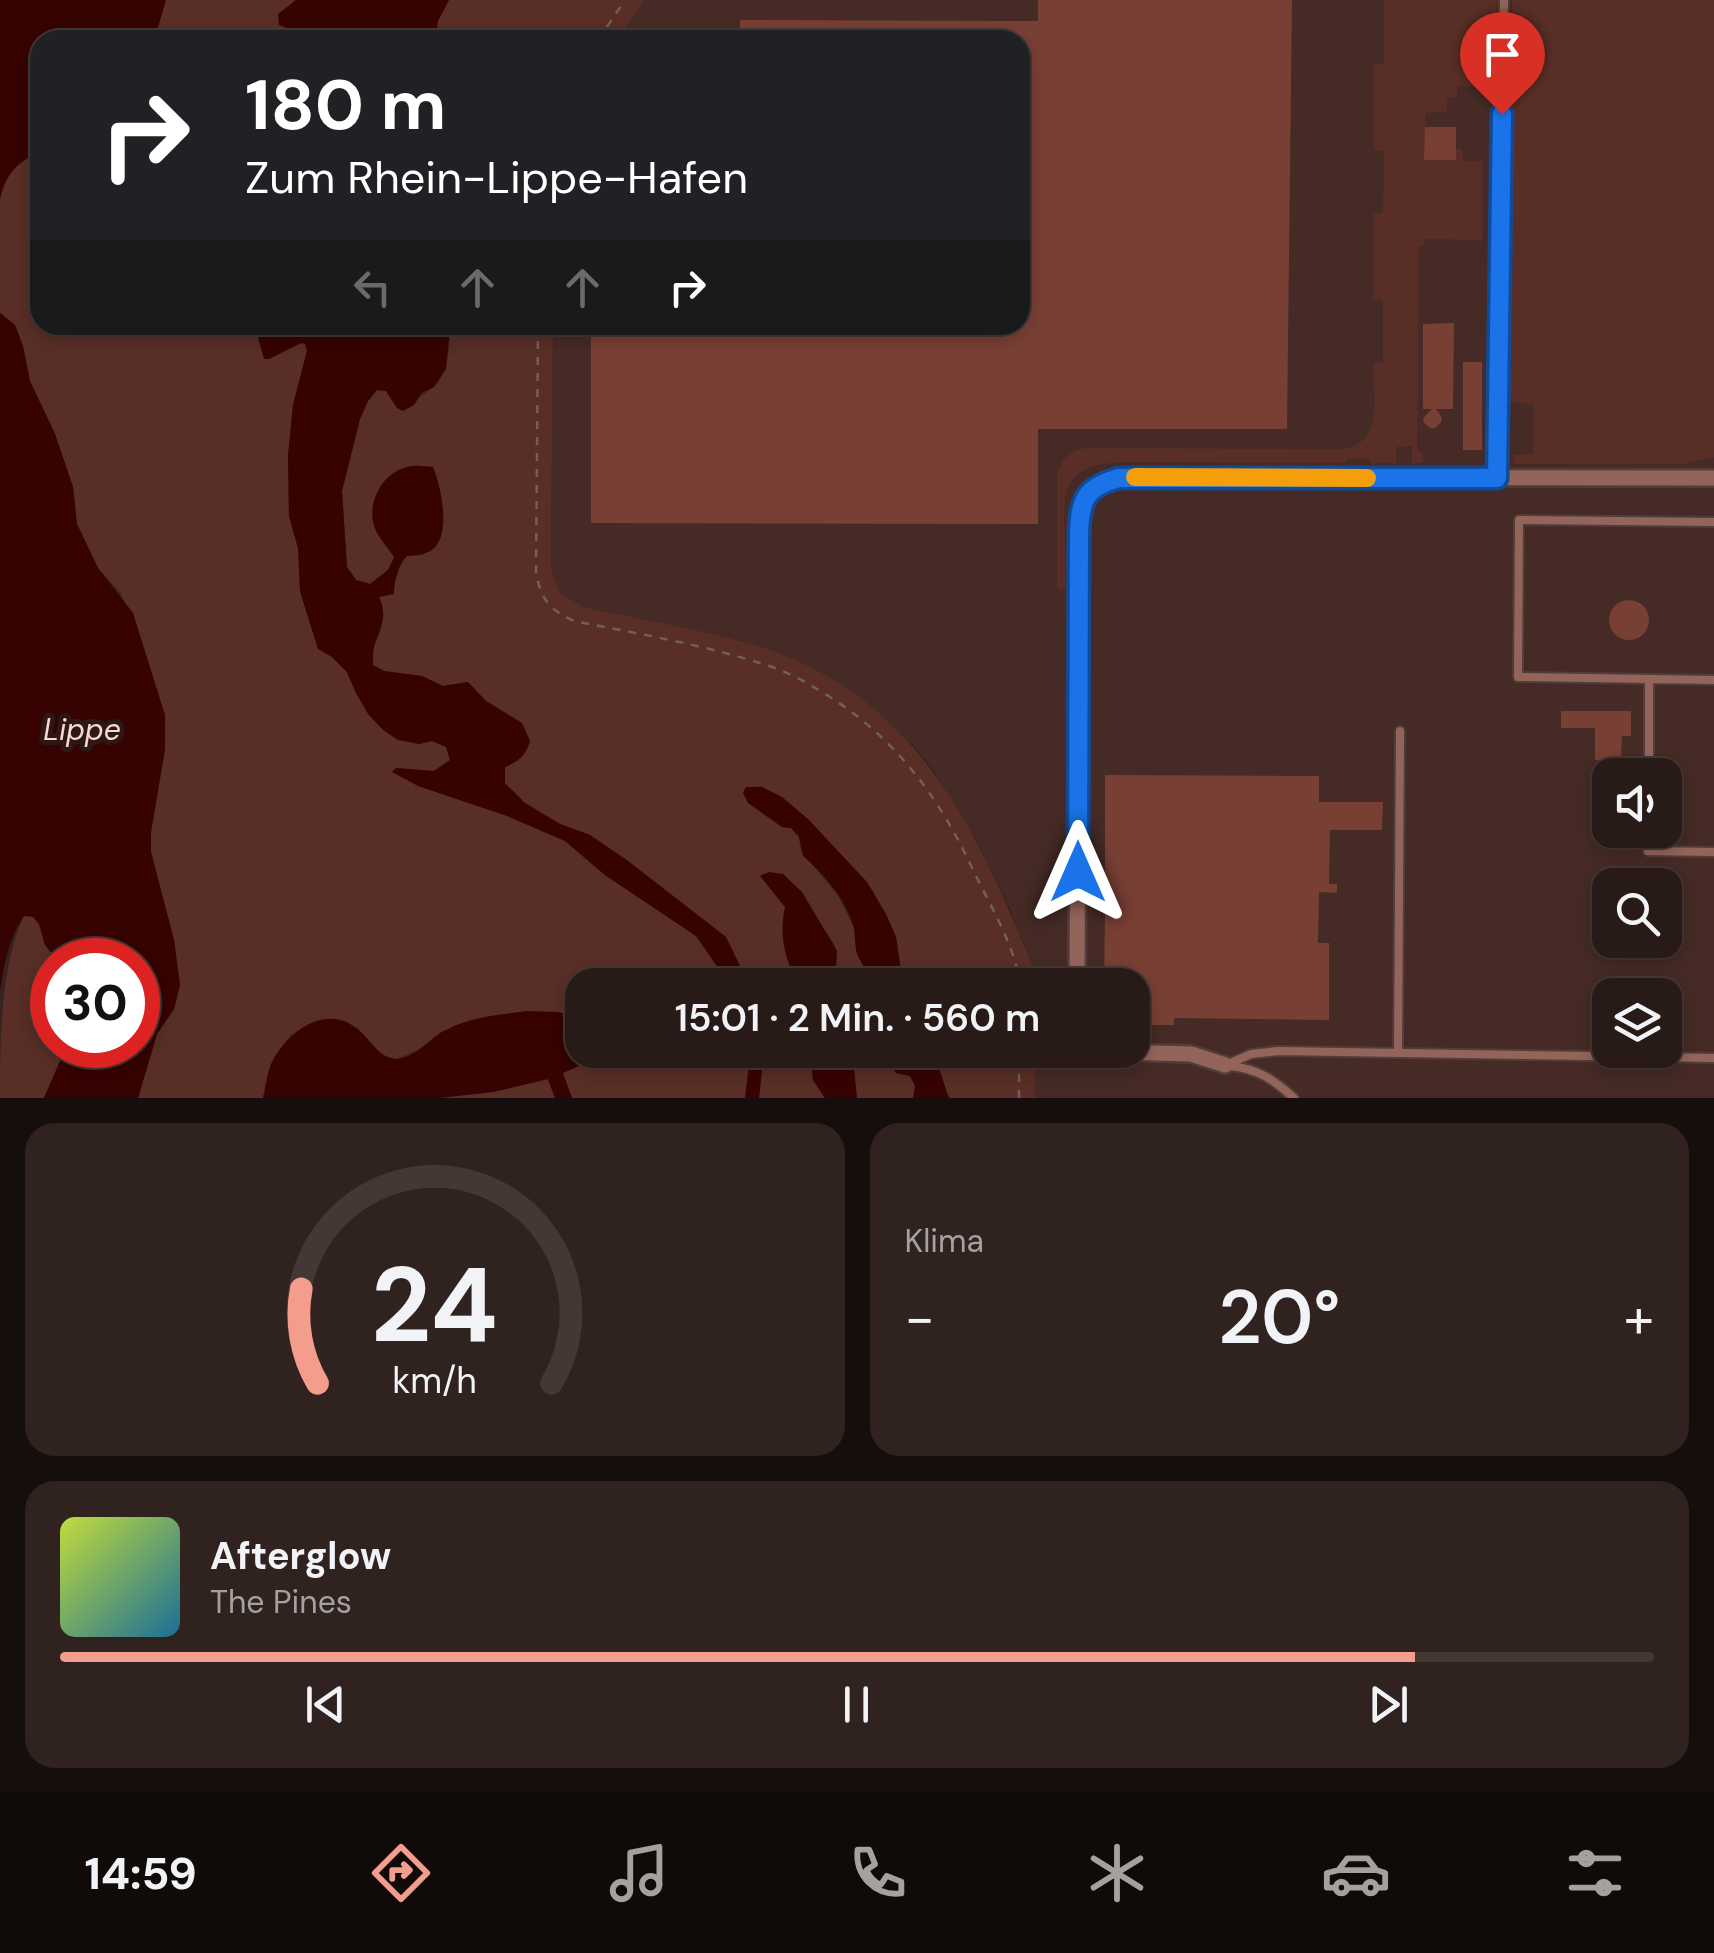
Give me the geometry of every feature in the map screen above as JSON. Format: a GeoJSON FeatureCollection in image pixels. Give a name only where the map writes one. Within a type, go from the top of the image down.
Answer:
{"type":"FeatureCollection","features":[{"type":"Feature","properties":{"kind":"street"},"geometry":{"type":"LineString","coordinates":[[1077,968],[1079,534],[1084,500],[1092,488],[1119,478],[1138,477],[1714,478]]}},
{"type":"Feature","properties":{"kind":"street"},"geometry":{"type":"LineString","coordinates":[[1150,1053],[1191,1054],[1225,1066]]}},
{"type":"Feature","properties":{"kind":"lane"},"geometry":{"type":"LineString","coordinates":[[1497,478],[1504,0]]}},
{"type":"Feature","properties":{"kind":"lane"},"geometry":{"type":"LineString","coordinates":[[1714,522],[1519,520],[1518,677],[1714,680]]}},
{"type":"Feature","properties":{"kind":"lane"},"geometry":{"type":"LineString","coordinates":[[1649,679],[1649,758]]}},
{"type":"Feature","properties":{"kind":"lane"},"geometry":{"type":"LineString","coordinates":[[1398,1053],[1400,731]]}},
{"type":"Feature","properties":{"kind":"lane"},"geometry":{"type":"LineString","coordinates":[[1648,848],[1714,852]]}},
{"type":"Feature","properties":{"kind":"lane"},"geometry":{"type":"LineString","coordinates":[[1225,1066],[1263,1052],[1714,1058]]}},
{"type":"Feature","properties":{"kind":"lane"},"geometry":{"type":"LineString","coordinates":[[1225,1066],[1243,1067],[1272,1079],[1294,1098]]}},
{"type":"Feature","properties":{"kind":"path"},"geometry":{"type":"LineString","coordinates":[[605,30],[625,0]]}},
{"type":"Feature","properties":{"kind":"path"},"geometry":{"type":"LineString","coordinates":[[538,335],[536,574],[540,592],[550,606],[574,622],[772,666],[844,705],[887,740],[914,770],[939,808],[964,848],[1016,968]]}},
{"type":"Feature","properties":{"kind":"path"},"geometry":{"type":"LineString","coordinates":[[1019,1098],[1020,1068]]}},
{"type":"Feature","properties":{"kind":"shaded area"},"geometry":{"type":"Polygon","coordinates":[[[166,0],[296,0],[284,11],[280,25],[291,30],[157,30],[166,0]]]}},
{"type":"Feature","properties":{"kind":"shaded area"},"geometry":{"type":"Polygon","coordinates":[[[449,0],[645,0],[624,30],[437,30],[449,0]]]}},
{"type":"Feature","properties":{"kind":"shaded area"},"geometry":{"type":"Polygon","coordinates":[[[645,0],[1714,0],[1714,1098],[1035,1098],[1036,1068],[1150,1068],[1150,968],[1034,968],[976,840],[931,767],[912,744],[797,661],[749,644],[584,607],[560,593],[551,568],[553,335],[1030,335],[1030,30],[624,30],[645,0]]]}},
{"type":"Feature","properties":{"kind":"shaded area"},"geometry":{"type":"Polygon","coordinates":[[[1384,0],[1497,0],[1497,50],[1489,86],[1457,86],[1457,97],[1447,98],[1447,112],[1425,113],[1425,160],[1456,160],[1456,149],[1462,149],[1463,161],[1482,161],[1482,240],[1425,239],[1424,246],[1419,246],[1417,451],[1422,452],[1423,463],[1412,463],[1412,446],[1396,447],[1396,463],[1347,459],[1345,463],[1125,462],[1092,467],[1073,479],[1068,489],[1064,516],[1066,590],[1057,588],[1057,477],[1063,461],[1074,451],[1345,449],[1366,437],[1374,415],[1373,363],[1383,363],[1383,300],[1373,299],[1373,214],[1383,213],[1384,151],[1374,150],[1374,64],[1384,64],[1384,0]]]}},
{"type":"Feature","properties":{"kind":"shaded area"},"geometry":{"type":"Polygon","coordinates":[[[1512,0],[1714,0],[1714,457],[1683,464],[1514,464],[1513,455],[1533,454],[1533,404],[1506,402],[1512,0]]]}},
{"type":"Feature","properties":{"kind":"shaded area"},"geometry":{"type":"Polygon","coordinates":[[[30,157],[30,335],[263,335],[287,349],[305,344],[307,351],[293,405],[288,456],[289,516],[298,548],[300,591],[318,649],[347,672],[356,693],[419,744],[432,741],[446,747],[450,760],[434,771],[396,768],[565,841],[605,875],[696,936],[718,968],[565,968],[565,1014],[442,1031],[421,1049],[397,1059],[382,1055],[358,1029],[291,1035],[271,1064],[263,1098],[138,1098],[147,1068],[160,1068],[160,1030],[174,1009],[180,985],[174,940],[151,852],[165,749],[165,715],[121,594],[98,568],[77,524],[73,487],[55,434],[30,381],[15,325],[0,313],[0,199],[14,170],[30,157]]]}},
{"type":"Feature","properties":{"kind":"shaded area"},"geometry":{"type":"Polygon","coordinates":[[[450,335],[553,335],[551,568],[560,593],[584,607],[748,643],[806,665],[855,694],[897,730],[932,771],[962,817],[989,866],[1033,968],[901,968],[896,937],[872,890],[762,787],[743,789],[782,827],[791,828],[799,837],[801,851],[837,894],[855,929],[857,954],[866,968],[836,968],[837,954],[827,933],[761,876],[785,907],[784,947],[791,968],[741,968],[726,937],[628,861],[590,835],[560,824],[525,803],[504,783],[505,767],[521,758],[530,742],[522,723],[486,701],[468,682],[443,686],[422,676],[384,671],[373,665],[373,648],[381,631],[379,596],[394,585],[401,562],[407,556],[425,555],[380,538],[395,557],[388,570],[370,584],[356,580],[347,567],[342,491],[360,419],[377,390],[386,391],[397,408],[414,405],[438,382],[445,368],[450,335]]]}},
{"type":"Feature","properties":{"kind":"shaded area"},"geometry":{"type":"Polygon","coordinates":[[[24,916],[33,916],[43,938],[30,938],[30,1068],[57,1068],[44,1098],[0,1098],[1,1028],[16,936],[24,916]]]}},
{"type":"Feature","properties":{"kind":"shaded area"},"geometry":{"type":"Polygon","coordinates":[[[574,1068],[749,1068],[745,1098],[572,1098],[562,1073],[574,1068]]]}},
{"type":"Feature","properties":{"kind":"shaded area"},"geometry":{"type":"Polygon","coordinates":[[[762,1068],[811,1068],[813,1080],[825,1098],[759,1098],[762,1068]]]}},
{"type":"Feature","properties":{"kind":"shaded area"},"geometry":{"type":"Polygon","coordinates":[[[854,1068],[893,1068],[896,1073],[910,1076],[915,1086],[913,1098],[857,1098],[854,1068]]]}},
{"type":"Feature","properties":{"kind":"shaded area"},"geometry":{"type":"Polygon","coordinates":[[[938,1068],[1036,1068],[1035,1098],[949,1098],[938,1068]]]}},
{"type":"Feature","properties":{"kind":"shaded area"},"geometry":{"type":"Polygon","coordinates":[[[548,1079],[555,1098],[439,1098],[493,1092],[548,1079]]]}},
{"type":"Feature","properties":{"kind":"water"},"geometry":{"type":"Polygon","coordinates":[[[0,0],[166,0],[157,30],[30,30],[30,157],[14,170],[0,199],[0,0]]]}},
{"type":"Feature","properties":{"kind":"water"},"geometry":{"type":"Polygon","coordinates":[[[296,0],[449,0],[437,30],[291,30],[279,25],[278,14],[296,0]]]}},
{"type":"Feature","properties":{"kind":"water","name":"Lippe"},"geometry":{"type":"Polygon","coordinates":[[[0,313],[15,325],[30,381],[55,434],[73,487],[77,524],[98,568],[133,613],[165,715],[165,749],[151,852],[174,940],[180,985],[174,1009],[160,1030],[160,938],[43,938],[33,917],[24,916],[11,942],[0,991],[0,313]]]}},
{"type":"Feature","properties":{"kind":"water"},"geometry":{"type":"Polygon","coordinates":[[[261,335],[449,335],[446,369],[414,405],[403,411],[386,391],[377,390],[368,401],[342,491],[347,567],[356,580],[370,584],[388,570],[394,557],[373,522],[373,506],[382,484],[405,467],[433,467],[441,496],[443,529],[436,546],[426,553],[407,556],[397,574],[394,594],[379,597],[383,617],[373,665],[384,671],[422,676],[443,686],[468,682],[486,701],[522,723],[530,741],[521,757],[505,767],[505,783],[525,803],[560,824],[590,835],[628,861],[726,937],[741,968],[718,968],[696,936],[605,875],[565,841],[507,816],[418,786],[392,772],[396,768],[434,771],[450,760],[446,747],[432,741],[419,744],[398,740],[383,730],[368,714],[347,672],[318,649],[300,591],[298,548],[289,516],[288,456],[293,405],[307,351],[301,343],[264,359],[258,338],[261,335]]]}},
{"type":"Feature","properties":{"kind":"water"},"geometry":{"type":"Polygon","coordinates":[[[746,787],[762,787],[782,797],[867,882],[896,937],[901,968],[864,968],[850,915],[826,878],[803,856],[799,837],[791,828],[782,827],[748,803],[743,793],[746,787]]]}},
{"type":"Feature","properties":{"kind":"water"},"geometry":{"type":"Polygon","coordinates":[[[769,872],[783,874],[802,892],[837,951],[835,968],[791,968],[784,947],[785,907],[760,876],[769,872]]]}},
{"type":"Feature","properties":{"kind":"water"},"geometry":{"type":"Polygon","coordinates":[[[527,1011],[565,1014],[565,1068],[574,1068],[563,1073],[572,1098],[555,1098],[548,1079],[493,1092],[439,1098],[263,1098],[273,1060],[288,1040],[308,1024],[331,1019],[343,1021],[360,1031],[385,1056],[398,1059],[411,1055],[444,1031],[484,1017],[527,1011]]]}},
{"type":"Feature","properties":{"kind":"water","name":"Lippe"},"geometry":{"type":"Polygon","coordinates":[[[57,1068],[147,1068],[138,1098],[44,1098],[57,1068]]]}},
{"type":"Feature","properties":{"kind":"water"},"geometry":{"type":"Polygon","coordinates":[[[749,1068],[762,1068],[759,1098],[745,1098],[749,1068]]]}},
{"type":"Feature","properties":{"kind":"water"},"geometry":{"type":"Polygon","coordinates":[[[811,1068],[854,1068],[857,1098],[825,1098],[813,1080],[811,1068]]]}},
{"type":"Feature","properties":{"kind":"water"},"geometry":{"type":"Polygon","coordinates":[[[893,1068],[939,1068],[949,1098],[913,1098],[915,1086],[910,1076],[896,1073],[893,1068]]]}},
{"type":"Feature","properties":{"kind":"building"},"geometry":{"type":"Polygon","coordinates":[[[1038,0],[1292,0],[1287,429],[1038,429],[1038,524],[591,523],[591,335],[1030,335],[1030,30],[740,30],[740,20],[1038,21],[1038,0]]]}},
{"type":"Feature","properties":{"kind":"building"},"geometry":{"type":"Polygon","coordinates":[[[1425,127],[1456,127],[1456,160],[1424,160],[1425,127]]]}},
{"type":"Feature","properties":{"kind":"building"},"geometry":{"type":"Polygon","coordinates":[[[1454,323],[1453,409],[1436,409],[1442,421],[1430,428],[1423,418],[1432,409],[1423,409],[1423,324],[1454,323]]]}},
{"type":"Feature","properties":{"kind":"building"},"geometry":{"type":"Polygon","coordinates":[[[1463,362],[1482,362],[1482,450],[1463,450],[1463,362]]]}},
{"type":"Feature","properties":{"kind":"building"},"geometry":{"type":"Polygon","coordinates":[[[1629,600],[1643,606],[1649,620],[1643,634],[1629,640],[1615,634],[1609,620],[1615,606],[1629,600]]]}},
{"type":"Feature","properties":{"kind":"building"},"geometry":{"type":"Polygon","coordinates":[[[1561,711],[1631,711],[1631,736],[1622,736],[1621,758],[1595,758],[1595,728],[1561,728],[1561,711]]]}},
{"type":"Feature","properties":{"kind":"building"},"geometry":{"type":"Polygon","coordinates":[[[1105,775],[1319,776],[1319,802],[1383,802],[1382,830],[1330,830],[1329,884],[1337,884],[1337,893],[1319,892],[1318,943],[1329,943],[1329,1020],[1174,1018],[1174,1025],[1151,1025],[1150,968],[1104,968],[1105,910],[1100,910],[1100,905],[1105,905],[1105,775]]]}},
{"type":"Feature","properties":{"kind":"slow traffic"},"geometry":{"type":"LineString","coordinates":[[1135,477],[1367,478]]}},
{"type":"Feature","properties":{"kind":"route"},"geometry":{"type":"LineString","coordinates":[[1078,872],[1079,534],[1084,500],[1092,488],[1119,478],[1497,478],[1502,114]]}}]}
